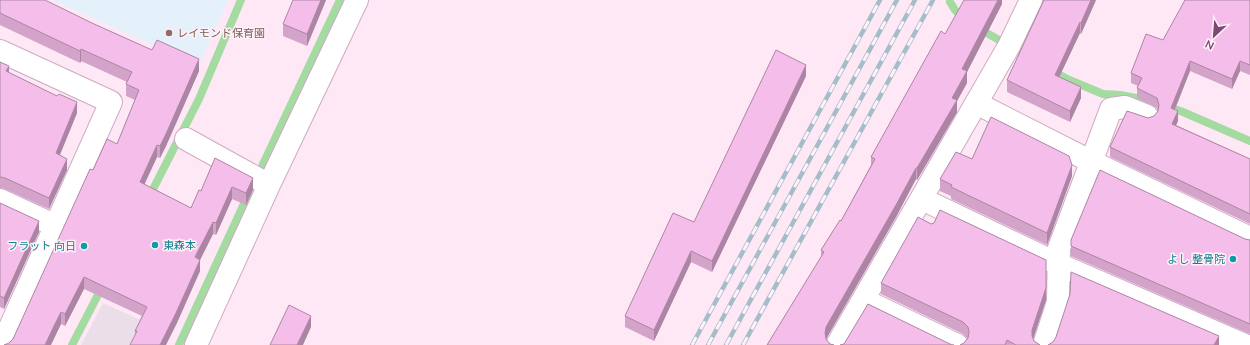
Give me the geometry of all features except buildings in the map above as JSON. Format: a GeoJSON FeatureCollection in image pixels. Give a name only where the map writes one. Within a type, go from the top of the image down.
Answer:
{"type":"FeatureCollection","features":[{"type":"Feature","properties":{"kind":"street"},"geometry":{"type":"LineString","coordinates":[[196,345],[269,185],[358,0]]}},
{"type":"Feature","properties":{"kind":"street"},"geometry":{"type":"LineString","coordinates":[[837,345],[1009,46],[1031,0]]}},
{"type":"Feature","properties":{"kind":"street"},"geometry":{"type":"LineString","coordinates":[[0,51],[111,102],[56,226],[3,337]]}},
{"type":"Feature","properties":{"kind":"street"},"geometry":{"type":"LineString","coordinates":[[976,103],[1090,161],[1250,238]]}},
{"type":"Feature","properties":{"kind":"street"},"geometry":{"type":"LineString","coordinates":[[1044,345],[1058,302],[1059,248],[1090,161],[1111,108],[1125,107],[1147,116]]}},
{"type":"Feature","properties":{"kind":"street"},"geometry":{"type":"LineString","coordinates":[[186,138],[269,185]]}},
{"type":"Feature","properties":{"kind":"street"},"geometry":{"type":"LineString","coordinates":[[922,199],[1058,264],[1245,345],[1250,334]]}},
{"type":"Feature","properties":{"kind":"street"},"geometry":{"type":"LineString","coordinates":[[0,200],[56,226]]}},
{"type":"Feature","properties":{"kind":"street"},"geometry":{"type":"LineString","coordinates":[[864,300],[957,345]]}},
{"type":"Feature","properties":{"kind":"shaded area","name":"レイモンド保育園"},"geometry":{"type":"Polygon","coordinates":[[[52,0],[228,0],[199,65],[52,0]]]}},
{"type":"Feature","properties":{"kind":"shaded area"},"geometry":{"type":"Polygon","coordinates":[[[103,303],[143,321],[130,345],[81,345],[103,303]]]}},
{"type":"Feature","properties":{"kind":"waterway"},"geometry":{"type":"LineString","coordinates":[[149,197],[199,99],[241,0]]}},
{"type":"Feature","properties":{"kind":"waterway"},"geometry":{"type":"LineString","coordinates":[[257,177],[340,0]]}},
{"type":"Feature","properties":{"kind":"waterway"},"geometry":{"type":"LineString","coordinates":[[950,2],[955,10],[965,20]]}},
{"type":"Feature","properties":{"kind":"waterway"},"geometry":{"type":"LineString","coordinates":[[978,28],[1029,57]]}},
{"type":"Feature","properties":{"kind":"waterway"},"geometry":{"type":"LineString","coordinates":[[1051,70],[1067,79],[1103,94],[1120,95],[1147,100]]}},
{"type":"Feature","properties":{"kind":"waterway"},"geometry":{"type":"LineString","coordinates":[[1166,106],[1250,141]]}},
{"type":"Feature","properties":{"kind":"waterway"},"geometry":{"type":"LineString","coordinates":[[179,345],[248,195]]}},
{"type":"Feature","properties":{"kind":"waterway"},"geometry":{"type":"LineString","coordinates":[[72,345],[102,287]]}},
{"type":"Feature","properties":{"kind":"railway"},"geometry":{"type":"LineString","coordinates":[[692,345],[880,0]]}},
{"type":"Feature","properties":{"kind":"railway"},"geometry":{"type":"LineString","coordinates":[[708,345],[897,0]]}},
{"type":"Feature","properties":{"kind":"railway"},"geometry":{"type":"LineString","coordinates":[[726,345],[915,0]]}},
{"type":"Feature","properties":{"kind":"railway"},"geometry":{"type":"LineString","coordinates":[[743,345],[933,0]]}},
{"type":"Feature","properties":{"kind":"place","name":"レイモンド保育園"},"geometry":{"type":"Point","coordinates":[169,33]}},
{"type":"Feature","properties":{"kind":"place","name":"東森本"},"geometry":{"type":"Point","coordinates":[155,245]}},
{"type":"Feature","properties":{"kind":"place","name":"フラット 向日"},"geometry":{"type":"Point","coordinates":[84,246]}},
{"type":"Feature","properties":{"kind":"place","name":"よし 整骨院"},"geometry":{"type":"Point","coordinates":[1233,259]}}]}
